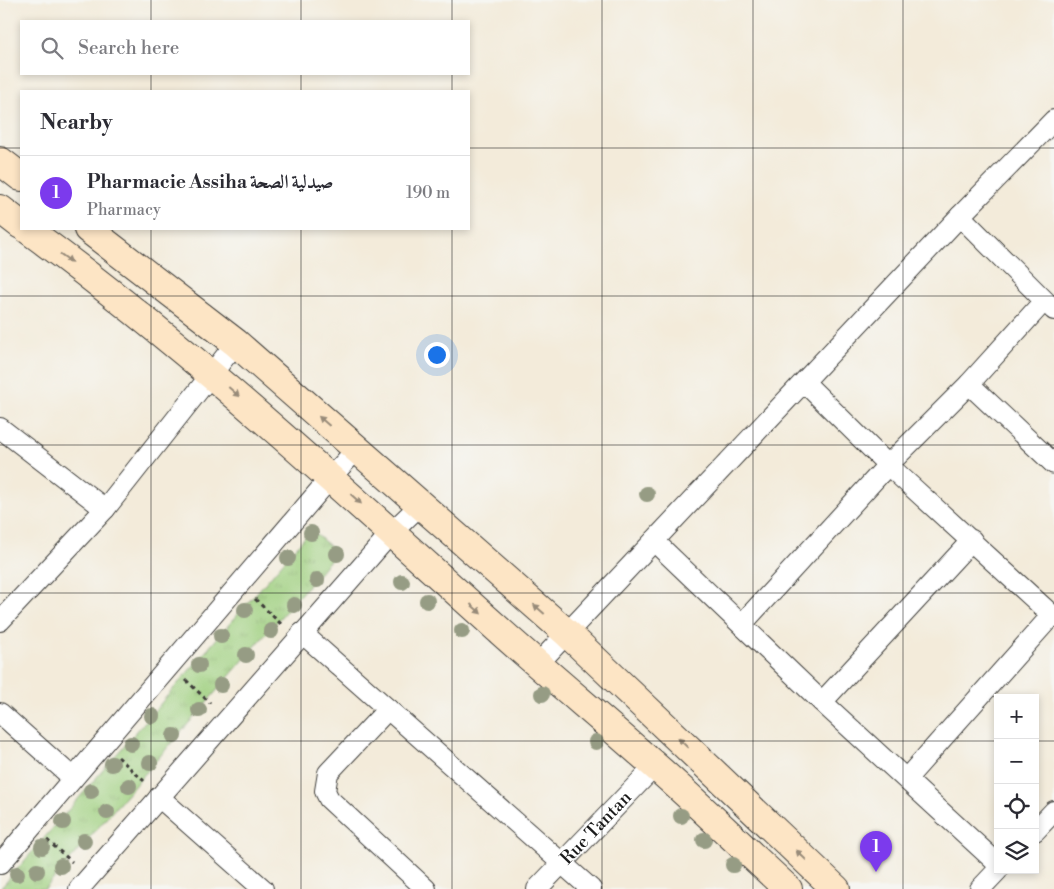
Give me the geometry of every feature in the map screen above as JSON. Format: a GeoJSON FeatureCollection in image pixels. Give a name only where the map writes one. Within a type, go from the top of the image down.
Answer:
{"type":"FeatureCollection","features":[{"type":"Feature","properties":{"kind":"main road"},"geometry":{"type":"LineString","coordinates":[[0,161],[20,176]]}},
{"type":"Feature","properties":{"kind":"main road"},"geometry":{"type":"LineString","coordinates":[[0,209],[20,224]]}},
{"type":"Feature","properties":{"kind":"main road"},"geometry":{"type":"LineString","coordinates":[[28,230],[93,277],[214,375],[331,477],[537,665],[655,766],[788,889]]}},
{"type":"Feature","properties":{"kind":"main road"},"geometry":{"type":"LineString","coordinates":[[89,230],[236,343],[568,634],[836,889]]}},
{"type":"Feature","properties":{"kind":"street"},"geometry":{"type":"LineString","coordinates":[[537,665],[805,383],[960,216],[1054,120]]}},
{"type":"Feature","properties":{"kind":"street"},"geometry":{"type":"LineString","coordinates":[[742,624],[888,465],[1049,306],[960,216]]}},
{"type":"Feature","properties":{"kind":"street"},"geometry":{"type":"LineString","coordinates":[[3,611],[105,508],[214,375],[236,343]]}},
{"type":"Feature","properties":{"kind":"street"},"geometry":{"type":"LineString","coordinates":[[805,383],[888,465],[1053,616],[907,778]]}},
{"type":"Feature","properties":{"kind":"street"},"geometry":{"type":"LineString","coordinates":[[969,384],[1054,464]]}},
{"type":"Feature","properties":{"kind":"street"},"geometry":{"type":"LineString","coordinates":[[0,428],[105,508]]}},
{"type":"Feature","properties":{"kind":"street"},"geometry":{"type":"LineString","coordinates":[[0,864],[357,449]]}},
{"type":"Feature","properties":{"kind":"street"},"geometry":{"type":"LineString","coordinates":[[85,887],[159,797],[302,633],[391,533],[420,505]]}},
{"type":"Feature","properties":{"kind":"street"},"geometry":{"type":"LineString","coordinates":[[822,702],[972,540]]}},
{"type":"Feature","properties":{"kind":"street"},"geometry":{"type":"LineString","coordinates":[[654,542],[822,702],[907,778],[994,860]]}},
{"type":"Feature","properties":{"kind":"street"},"geometry":{"type":"LineString","coordinates":[[302,633],[591,889]]}},
{"type":"Feature","properties":{"kind":"street"},"geometry":{"type":"LineString","coordinates":[[388,709],[328,772],[325,791],[329,799],[426,889]]}},
{"type":"Feature","properties":{"kind":"street"},"geometry":{"type":"LineString","coordinates":[[0,713],[73,778]]}},
{"type":"Feature","properties":{"kind":"street","name":"Rue Tantan"},"geometry":{"type":"LineString","coordinates":[[537,889],[655,766]]}},
{"type":"Feature","properties":{"kind":"street"},"geometry":{"type":"LineString","coordinates":[[159,797],[262,889]]}},
{"type":"Feature","properties":{"kind":"street"},"geometry":{"type":"LineString","coordinates":[[1037,829],[1054,811]]}},
{"type":"Feature","properties":{"kind":"street"},"geometry":{"type":"LineString","coordinates":[[980,889],[994,874]]}},
{"type":"Feature","properties":{"kind":"path"},"geometry":{"type":"LineString","coordinates":[[250,596],[281,624]]}},
{"type":"Feature","properties":{"kind":"path"},"geometry":{"type":"LineString","coordinates":[[180,675],[210,704]]}},
{"type":"Feature","properties":{"kind":"path"},"geometry":{"type":"LineString","coordinates":[[114,753],[144,782]]}},
{"type":"Feature","properties":{"kind":"path"},"geometry":{"type":"LineString","coordinates":[[42,834],[72,862]]}},
{"type":"Feature","properties":{"kind":"green space"},"geometry":{"type":"Polygon","coordinates":[[[311,530],[337,552],[45,889],[0,889],[311,530]]]}},
{"type":"Feature","properties":{"kind":"place","name":"Pharmacie Assiha صيدلية الصحة"},"geometry":{"type":"Point","coordinates":[876,872]}}]}
